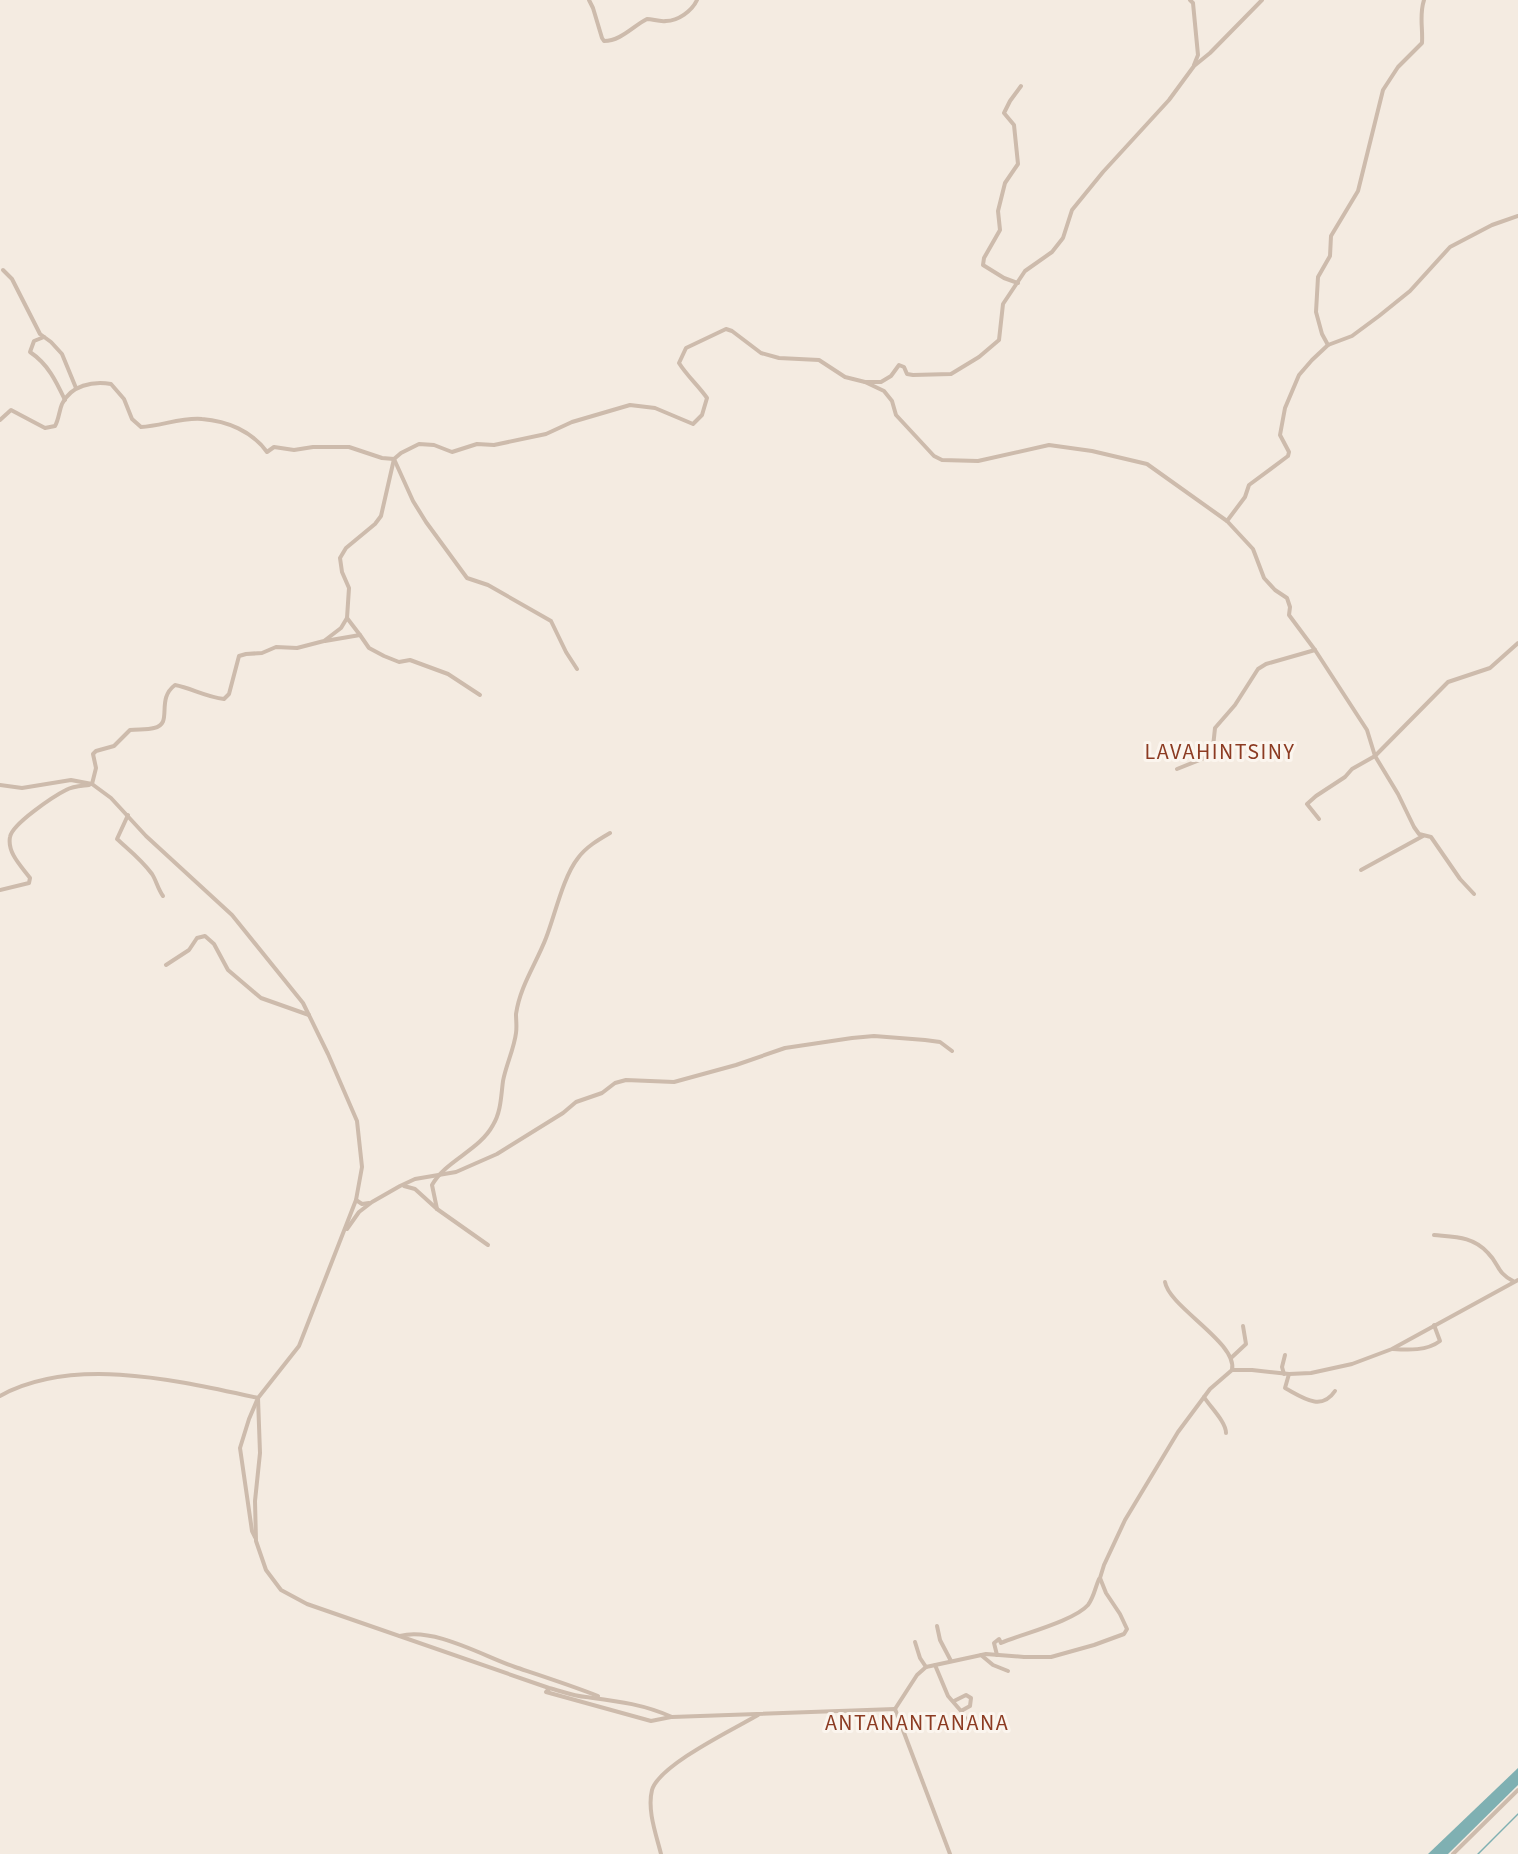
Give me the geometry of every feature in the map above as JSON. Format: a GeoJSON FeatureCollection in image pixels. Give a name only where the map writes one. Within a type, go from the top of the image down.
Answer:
{"type":"FeatureCollection","features":[{"type":"Feature","properties":{"kind":"street"},"geometry":{"type":"LineString","coordinates":[[589,0],[604,41],[610,41],[625,34],[647,19],[667,22],[677,18],[690,11],[697,0]]}},
{"type":"Feature","properties":{"kind":"street"},"geometry":{"type":"LineString","coordinates":[[1190,0],[1193,3],[1198,55],[1194,66]]}},
{"type":"Feature","properties":{"kind":"street"},"geometry":{"type":"LineString","coordinates":[[865,382],[881,382],[891,376],[899,365],[904,367],[907,374],[951,374],[979,357],[999,340],[1001,309],[1025,271],[1052,252],[1063,238],[1072,210],[1103,172],[1169,100],[1194,66],[1210,53],[1262,0]]}},
{"type":"Feature","properties":{"kind":"street"},"geometry":{"type":"LineString","coordinates":[[1328,345],[1322,334],[1316,312],[1318,277],[1330,256],[1331,236],[1336,225],[1358,191],[1383,90],[1398,67],[1422,43],[1420,12],[1424,0]]}},
{"type":"Feature","properties":{"kind":"street"},"geometry":{"type":"LineString","coordinates":[[1018,283],[982,265],[1000,230],[998,211],[1005,183],[1018,164],[1014,125],[1004,113],[1021,86]]}},
{"type":"Feature","properties":{"kind":"street"},"geometry":{"type":"LineString","coordinates":[[1227,521],[1245,497],[1249,485],[1287,456],[1289,452],[1280,435],[1285,408],[1299,375],[1312,360],[1328,345],[1352,336],[1410,291],[1450,247],[1492,225],[1518,216]]}},
{"type":"Feature","properties":{"kind":"street"},"geometry":{"type":"LineString","coordinates":[[3,270],[12,279],[40,334],[62,354],[76,388]]}},
{"type":"Feature","properties":{"kind":"street"},"geometry":{"type":"LineString","coordinates":[[324,641],[341,628],[347,618],[349,588],[342,572],[340,558],[346,548],[375,524],[381,516],[394,459],[401,453],[419,444],[434,445],[452,452],[477,444],[494,445],[546,434],[572,422],[630,405],[655,408],[693,424],[702,415],[707,398],[698,385],[686,375],[679,363],[686,348],[726,329],[732,331],[760,353],[779,358],[819,360],[845,377],[865,382],[884,391],[892,401],[896,415],[934,456],[942,460],[978,461],[1049,445],[1092,451],[1147,464],[1227,521],[1253,549],[1264,578],[1275,590],[1287,598],[1290,607],[1289,615],[1315,650],[1367,730],[1375,756],[1398,794],[1414,827],[1424,836],[1431,837],[1460,879],[1474,894]]}},
{"type":"Feature","properties":{"kind":"street"},"geometry":{"type":"LineString","coordinates":[[44,337],[34,341],[30,352],[41,360],[52,374],[65,400]]}},
{"type":"Feature","properties":{"kind":"street"},"geometry":{"type":"LineString","coordinates":[[0,420],[11,410],[45,428],[55,426],[60,417],[62,404],[76,388],[100,382],[111,384],[124,399],[132,419],[141,427],[201,419],[230,424],[259,441],[267,452],[274,447],[294,450],[313,447],[349,447],[382,458],[394,459]]}},
{"type":"Feature","properties":{"kind":"street"},"geometry":{"type":"LineString","coordinates":[[394,459],[413,501],[467,578],[488,585],[551,621],[566,652],[578,669]]}},
{"type":"Feature","properties":{"kind":"street"},"geometry":{"type":"LineString","coordinates":[[347,618],[369,648],[399,662],[410,660],[448,675],[480,695]]}},
{"type":"Feature","properties":{"kind":"street"},"geometry":{"type":"LineString","coordinates":[[92,784],[96,768],[93,754],[114,746],[130,730],[156,728],[163,724],[166,694],[175,685],[211,698],[224,699],[229,694],[239,656],[276,647],[297,648],[360,635]]}},
{"type":"Feature","properties":{"kind":"street"},"geometry":{"type":"LineString","coordinates":[[1319,819],[1307,804],[1316,796],[1345,777],[1352,769],[1375,756],[1448,682],[1490,668],[1518,643]]}},
{"type":"Feature","properties":{"kind":"street"},"geometry":{"type":"LineString","coordinates":[[1177,769],[1207,757],[1213,747],[1215,728],[1235,705],[1258,669],[1266,664],[1315,650]]}},
{"type":"Feature","properties":{"kind":"street"},"geometry":{"type":"LineString","coordinates":[[0,785],[22,788],[71,780],[92,784],[128,815],[146,836],[232,915],[303,1003],[357,1121],[362,1167],[356,1200],[344,1234],[299,1346],[258,1398],[240,1448],[252,1531],[266,1570],[280,1590],[307,1604],[549,1688],[585,1697],[602,1697]]}},
{"type":"Feature","properties":{"kind":"street"},"geometry":{"type":"LineString","coordinates":[[0,890],[29,883],[30,878],[19,866],[14,856],[10,837],[16,826],[67,789],[92,784]]}},
{"type":"Feature","properties":{"kind":"street"},"geometry":{"type":"LineString","coordinates":[[128,815],[117,839],[133,851],[153,876],[163,896]]}},
{"type":"Feature","properties":{"kind":"street"},"geometry":{"type":"LineString","coordinates":[[437,1209],[432,1185],[438,1175],[456,1158],[473,1147],[493,1126],[501,1104],[505,1075],[516,1034],[516,1014],[522,993],[531,968],[546,939],[569,872],[584,850],[610,833]]}},
{"type":"Feature","properties":{"kind":"street"},"geometry":{"type":"LineString","coordinates":[[1361,870],[1424,836]]}},
{"type":"Feature","properties":{"kind":"street"},"geometry":{"type":"LineString","coordinates":[[166,965],[189,950],[197,938],[205,936],[214,944],[228,970],[261,998],[309,1016]]}},
{"type":"Feature","properties":{"kind":"street"},"geometry":{"type":"LineString","coordinates":[[344,1234],[359,1212],[400,1186],[415,1179],[456,1172],[496,1154],[563,1113],[576,1102],[602,1093],[615,1083],[655,1080],[674,1082],[736,1065],[784,1048],[852,1038],[874,1036],[925,1040],[940,1042],[952,1051]]}},
{"type":"Feature","properties":{"kind":"street"},"geometry":{"type":"LineString","coordinates":[[400,1186],[416,1189],[437,1209],[488,1245]]}},
{"type":"Feature","properties":{"kind":"street"},"geometry":{"type":"LineString","coordinates":[[356,1200],[365,1204],[372,1202]]}},
{"type":"Feature","properties":{"kind":"street"},"geometry":{"type":"LineString","coordinates":[[1434,1235],[1473,1240],[1489,1253],[1502,1275],[1516,1281]]}},
{"type":"Feature","properties":{"kind":"street"},"geometry":{"type":"LineString","coordinates":[[997,1655],[994,1643],[999,1639],[1001,1643],[1073,1616],[1087,1606],[1096,1591],[1104,1565],[1125,1520],[1178,1432],[1204,1397],[1232,1370],[1286,1374],[1311,1373],[1352,1364],[1392,1349],[1516,1281]]}},
{"type":"Feature","properties":{"kind":"street"},"geometry":{"type":"LineString","coordinates":[[1165,1282],[1179,1302],[1223,1347],[1231,1359],[1232,1370]]}},
{"type":"Feature","properties":{"kind":"street"},"geometry":{"type":"LineString","coordinates":[[1392,1349],[1412,1350],[1434,1346],[1440,1341],[1434,1325]]}},
{"type":"Feature","properties":{"kind":"street"},"geometry":{"type":"LineString","coordinates":[[1231,1359],[1246,1344],[1243,1326]]}},
{"type":"Feature","properties":{"kind":"street"},"geometry":{"type":"LineString","coordinates":[[1285,1355],[1282,1367],[1286,1374],[1285,1388],[1307,1401],[1322,1401],[1331,1396],[1335,1390]]}},
{"type":"Feature","properties":{"kind":"street"},"geometry":{"type":"LineString","coordinates":[[0,1396],[19,1385],[70,1376],[117,1375],[187,1383],[258,1398]]}},
{"type":"Feature","properties":{"kind":"street"},"geometry":{"type":"LineString","coordinates":[[1204,1397],[1213,1412],[1225,1424],[1226,1433]]}},
{"type":"Feature","properties":{"kind":"street"},"geometry":{"type":"LineString","coordinates":[[256,1541],[255,1501],[260,1453],[258,1398]]}},
{"type":"Feature","properties":{"kind":"street"},"geometry":{"type":"LineString","coordinates":[[895,1709],[917,1675],[926,1667],[981,1654],[1051,1657],[1124,1634],[1127,1629],[1100,1578]]}},
{"type":"Feature","properties":{"kind":"street"},"geometry":{"type":"LineString","coordinates":[[938,1626],[940,1640],[951,1661]]}},
{"type":"Feature","properties":{"kind":"street"},"geometry":{"type":"LineString","coordinates":[[400,1636],[411,1633],[460,1645],[602,1697],[656,1710],[672,1717]]}},
{"type":"Feature","properties":{"kind":"street"},"geometry":{"type":"LineString","coordinates":[[915,1642],[920,1658],[926,1667]]}},
{"type":"Feature","properties":{"kind":"street"},"geometry":{"type":"LineString","coordinates":[[981,1654],[993,1665],[1008,1671]]}},
{"type":"Feature","properties":{"kind":"street"},"geometry":{"type":"LineString","coordinates":[[935,1665],[948,1696],[962,1711],[967,1721],[974,1725]]}},
{"type":"Feature","properties":{"kind":"street"},"geometry":{"type":"LineString","coordinates":[[549,1688],[546,1692],[651,1721],[672,1717],[895,1709]]}},
{"type":"Feature","properties":{"kind":"street"},"geometry":{"type":"LineString","coordinates":[[954,1701],[966,1695],[971,1698],[970,1706],[962,1711]]}},
{"type":"Feature","properties":{"kind":"street"},"geometry":{"type":"LineString","coordinates":[[895,1709],[950,1854]]}},
{"type":"Feature","properties":{"kind":"street"},"geometry":{"type":"LineString","coordinates":[[661,1854],[651,1807],[651,1793],[657,1780],[680,1760],[758,1715]]}},
{"type":"Feature","properties":{"kind":"street"},"geometry":{"type":"LineString","coordinates":[[1453,1854],[1518,1790]]}},
{"type":"Feature","properties":{"kind":"water"},"geometry":{"type":"Polygon","coordinates":[[[1518,1768],[1518,1785],[1448,1854],[1428,1854],[1518,1768]]]}},
{"type":"Feature","properties":{"kind":"waterway"},"geometry":{"type":"LineString","coordinates":[[1478,1854],[1518,1814]]}},
{"type":"Feature","properties":{"kind":"district","name":"LAVAHINTSINY"},"geometry":{"type":"Point","coordinates":[1220,751]}},
{"type":"Feature","properties":{"kind":"district","name":"ANTANANTANANA"},"geometry":{"type":"Point","coordinates":[917,1722]}}]}
